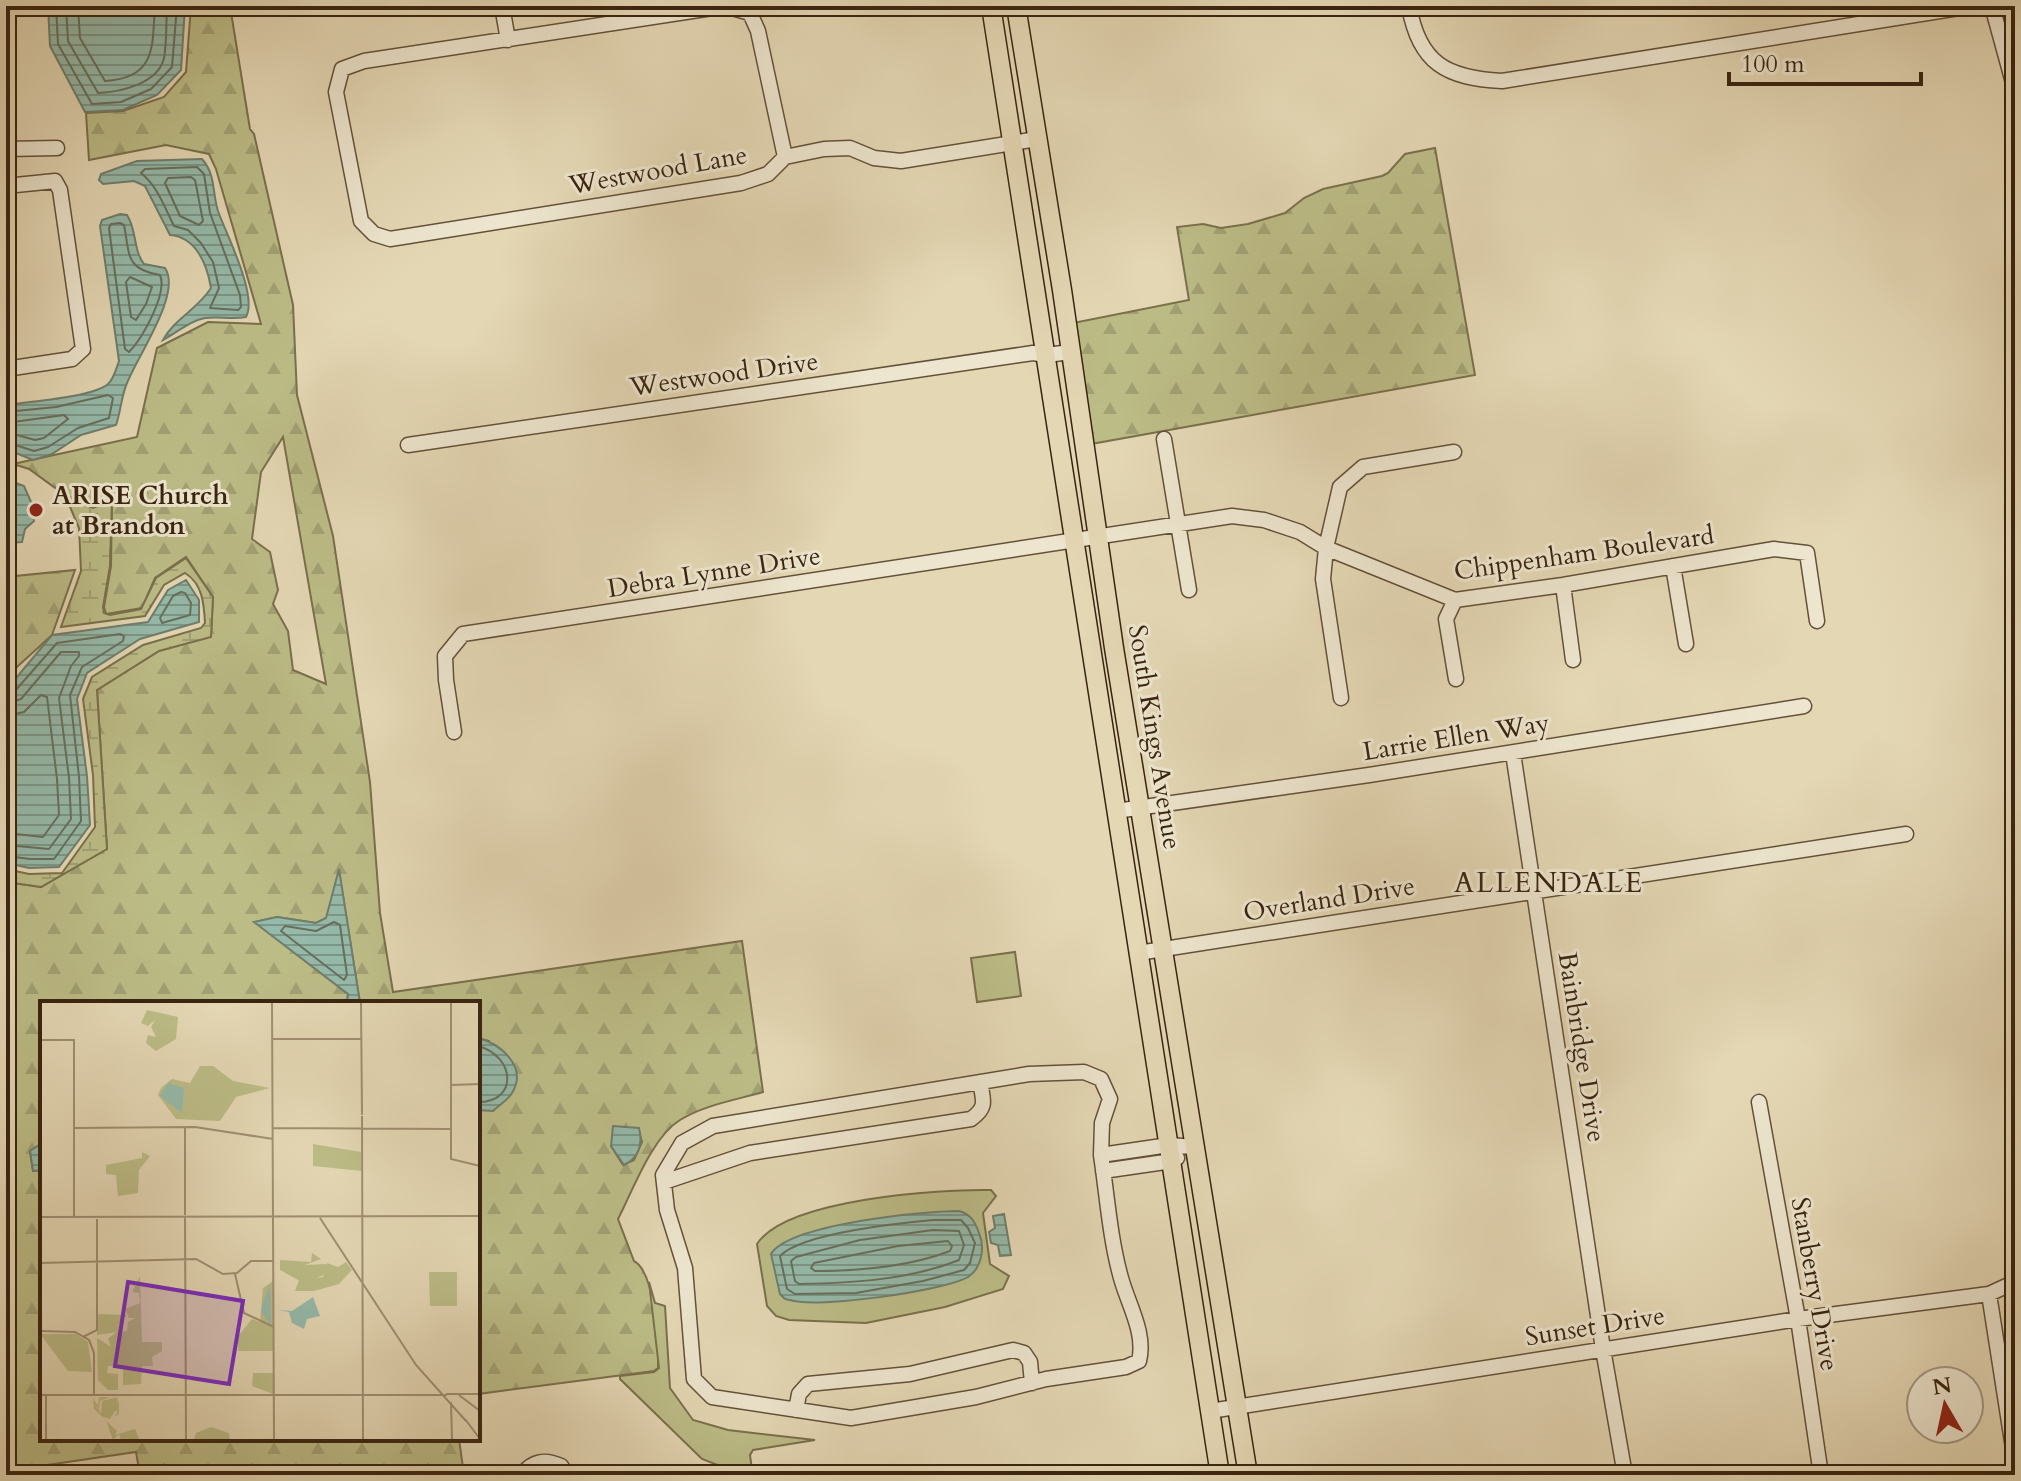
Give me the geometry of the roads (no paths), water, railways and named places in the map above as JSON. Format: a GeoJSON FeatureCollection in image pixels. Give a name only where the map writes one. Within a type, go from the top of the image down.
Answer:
{"type":"FeatureCollection","features":[{"type":"Feature","properties":{"kind":"main road","name":"South Kings Avenue"},"geometry":{"type":"LineString","coordinates":[[991,6],[1220,1475]]}},
{"type":"Feature","properties":{"kind":"main road","name":"South Kings Avenue"},"geometry":{"type":"LineString","coordinates":[[1016,6],[1139,807],[1248,1475]]}},
{"type":"Feature","properties":{"kind":"street"},"geometry":{"type":"LineString","coordinates":[[502,6],[508,40],[725,6],[750,13],[758,31],[785,157]]}},
{"type":"Feature","properties":{"kind":"street"},"geometry":{"type":"LineString","coordinates":[[1409,6],[1422,47],[1442,67],[1470,79],[1502,81],[1971,6]]}},
{"type":"Feature","properties":{"kind":"street"},"geometry":{"type":"LineString","coordinates":[[1992,6],[2015,90]]}},
{"type":"Feature","properties":{"kind":"street","name":"Westwood Lane"},"geometry":{"type":"LineString","coordinates":[[508,40],[364,61],[342,69],[336,92],[361,221],[374,234],[390,239],[741,183],[768,174],[785,157],[824,149],[850,148],[874,158],[901,161],[1037,139]]}},
{"type":"Feature","properties":{"kind":"street"},"geometry":{"type":"LineString","coordinates":[[6,149],[57,148]]}},
{"type":"Feature","properties":{"kind":"street"},"geometry":{"type":"LineString","coordinates":[[6,186],[55,181],[60,190],[83,349],[72,359],[6,369]]}},
{"type":"Feature","properties":{"kind":"street","name":"Westwood Drive"},"geometry":{"type":"LineString","coordinates":[[408,445],[1033,353],[1071,352]]}},
{"type":"Feature","properties":{"kind":"street"},"geometry":{"type":"LineString","coordinates":[[1164,439],[1189,590]]}},
{"type":"Feature","properties":{"kind":"street"},"geometry":{"type":"LineString","coordinates":[[1341,698],[1323,579],[1326,548],[1340,487],[1363,467],[1454,452]]}},
{"type":"Feature","properties":{"kind":"street","name":"Chippenham Boulevard"},"geometry":{"type":"LineString","coordinates":[[1076,541],[1232,516],[1264,520],[1300,532],[1326,548],[1455,600],[1774,549],[1807,553],[1817,621]]}},
{"type":"Feature","properties":{"kind":"street","name":"Debra Lynne Drive"},"geometry":{"type":"LineString","coordinates":[[454,732],[445,656],[463,634],[1076,541]]}},
{"type":"Feature","properties":{"kind":"street"},"geometry":{"type":"LineString","coordinates":[[1673,566],[1686,644]]}},
{"type":"Feature","properties":{"kind":"street"},"geometry":{"type":"LineString","coordinates":[[1563,585],[1573,660]]}},
{"type":"Feature","properties":{"kind":"street"},"geometry":{"type":"LineString","coordinates":[[1455,600],[1446,619],[1456,679]]}},
{"type":"Feature","properties":{"kind":"street","name":"Larrie Ellen Way"},"geometry":{"type":"LineString","coordinates":[[1116,811],[1513,753],[1804,706]]}},
{"type":"Feature","properties":{"kind":"street","name":"Bainbridge Drive"},"geometry":{"type":"LineString","coordinates":[[1513,753],[1603,1349],[1625,1475]]}},
{"type":"Feature","properties":{"kind":"street","name":"Overland Drive"},"geometry":{"type":"LineString","coordinates":[[1138,953],[1906,834]]}},
{"type":"Feature","properties":{"kind":"street"},"geometry":{"type":"LineString","coordinates":[[1084,1072],[1101,1079],[1110,1099],[1102,1123],[1101,1155],[1121,1277],[1142,1351],[1139,1361],[1126,1367],[1032,1383],[976,1397],[851,1418],[712,1397],[694,1379],[685,1268],[667,1210],[663,1175],[682,1143],[713,1126],[1029,1074],[1084,1072]]}},
{"type":"Feature","properties":{"kind":"street"},"geometry":{"type":"LineString","coordinates":[[664,1182],[750,1153],[971,1119],[984,1104],[980,1082]]}},
{"type":"Feature","properties":{"kind":"street","name":"Stanberry Drive"},"geometry":{"type":"LineString","coordinates":[[1759,1102],[1798,1319],[1821,1475]]}},
{"type":"Feature","properties":{"kind":"street"},"geometry":{"type":"LineString","coordinates":[[1103,1171],[1195,1147]]}},
{"type":"Feature","properties":{"kind":"street"},"geometry":{"type":"LineString","coordinates":[[1101,1155],[1170,1153]]}},
{"type":"Feature","properties":{"kind":"street","name":"Sunset Drive"},"geometry":{"type":"LineString","coordinates":[[1210,1411],[1798,1319],[1989,1294],[2015,1282]]}},
{"type":"Feature","properties":{"kind":"street"},"geometry":{"type":"LineString","coordinates":[[1989,1294],[2015,1461]]}},
{"type":"Feature","properties":{"kind":"street"},"geometry":{"type":"LineString","coordinates":[[796,1410],[799,1394],[808,1384],[910,1374],[1013,1350],[1024,1353],[1030,1362],[1032,1383]]}},
{"type":"Feature","properties":{"kind":"street"},"geometry":{"type":"LineString","coordinates":[[522,1475],[531,1465],[541,1461],[561,1466],[567,1475]]}},
{"type":"Feature","properties":{"kind":"water"},"geometry":{"type":"Polygon","coordinates":[[[48,6],[185,6],[181,70],[157,95],[123,110],[85,112],[50,46],[48,6]]]}},
{"type":"Feature","properties":{"kind":"water"},"geometry":{"type":"Polygon","coordinates":[[[202,159],[210,171],[218,211],[245,280],[249,307],[246,317],[199,319],[163,340],[211,288],[207,270],[193,246],[170,235],[145,186],[134,181],[103,184],[99,180],[101,174],[137,161],[202,159]]]}},
{"type":"Feature","properties":{"kind":"water"},"geometry":{"type":"Polygon","coordinates":[[[127,215],[130,221],[144,264],[165,268],[169,279],[163,308],[127,383],[116,425],[81,435],[52,454],[33,460],[6,449],[6,405],[89,392],[108,384],[113,377],[119,361],[100,226],[102,220],[127,215]]]}},
{"type":"Feature","properties":{"kind":"water"},"geometry":{"type":"Polygon","coordinates":[[[6,479],[24,486],[32,504],[34,521],[25,529],[22,542],[6,543],[6,479]]]}},
{"type":"Feature","properties":{"kind":"water"},"geometry":{"type":"Polygon","coordinates":[[[186,580],[199,600],[199,622],[140,639],[87,673],[77,699],[90,825],[59,867],[29,868],[6,863],[6,690],[52,635],[148,622],[168,590],[186,580]]]}},
{"type":"Feature","properties":{"kind":"water"},"geometry":{"type":"Polygon","coordinates":[[[339,869],[360,1001],[347,1001],[348,994],[254,922],[277,917],[316,923],[326,918],[339,869]]]}},
{"type":"Feature","properties":{"kind":"water"},"geometry":{"type":"Polygon","coordinates":[[[480,1039],[503,1051],[517,1074],[512,1093],[493,1111],[480,1110],[480,1039]]]}},
{"type":"Feature","properties":{"kind":"water"},"geometry":{"type":"Polygon","coordinates":[[[613,1126],[639,1128],[639,1150],[624,1165],[611,1146],[613,1126]]]}},
{"type":"Feature","properties":{"kind":"water"},"geometry":{"type":"Polygon","coordinates":[[[40,1144],[40,1170],[33,1171],[30,1151],[40,1144]]]}},
{"type":"Feature","properties":{"kind":"water"},"geometry":{"type":"Polygon","coordinates":[[[959,1211],[974,1222],[982,1245],[979,1263],[968,1277],[934,1288],[851,1300],[804,1302],[786,1299],[780,1294],[771,1254],[783,1244],[829,1227],[859,1221],[959,1211]]]}},
{"type":"Feature","properties":{"kind":"water"},"geometry":{"type":"Polygon","coordinates":[[[1004,1214],[1011,1255],[1000,1256],[998,1245],[991,1243],[989,1232],[995,1228],[993,1216],[1004,1214]]]}},
{"type":"Feature","properties":{"kind":"place","name":"ARISE Church at Brandon"},"geometry":{"type":"Point","coordinates":[36,510]}},
{"type":"Feature","properties":{"kind":"district","name":"ALLENDALE"},"geometry":{"type":"Point","coordinates":[1549,883]}}]}
